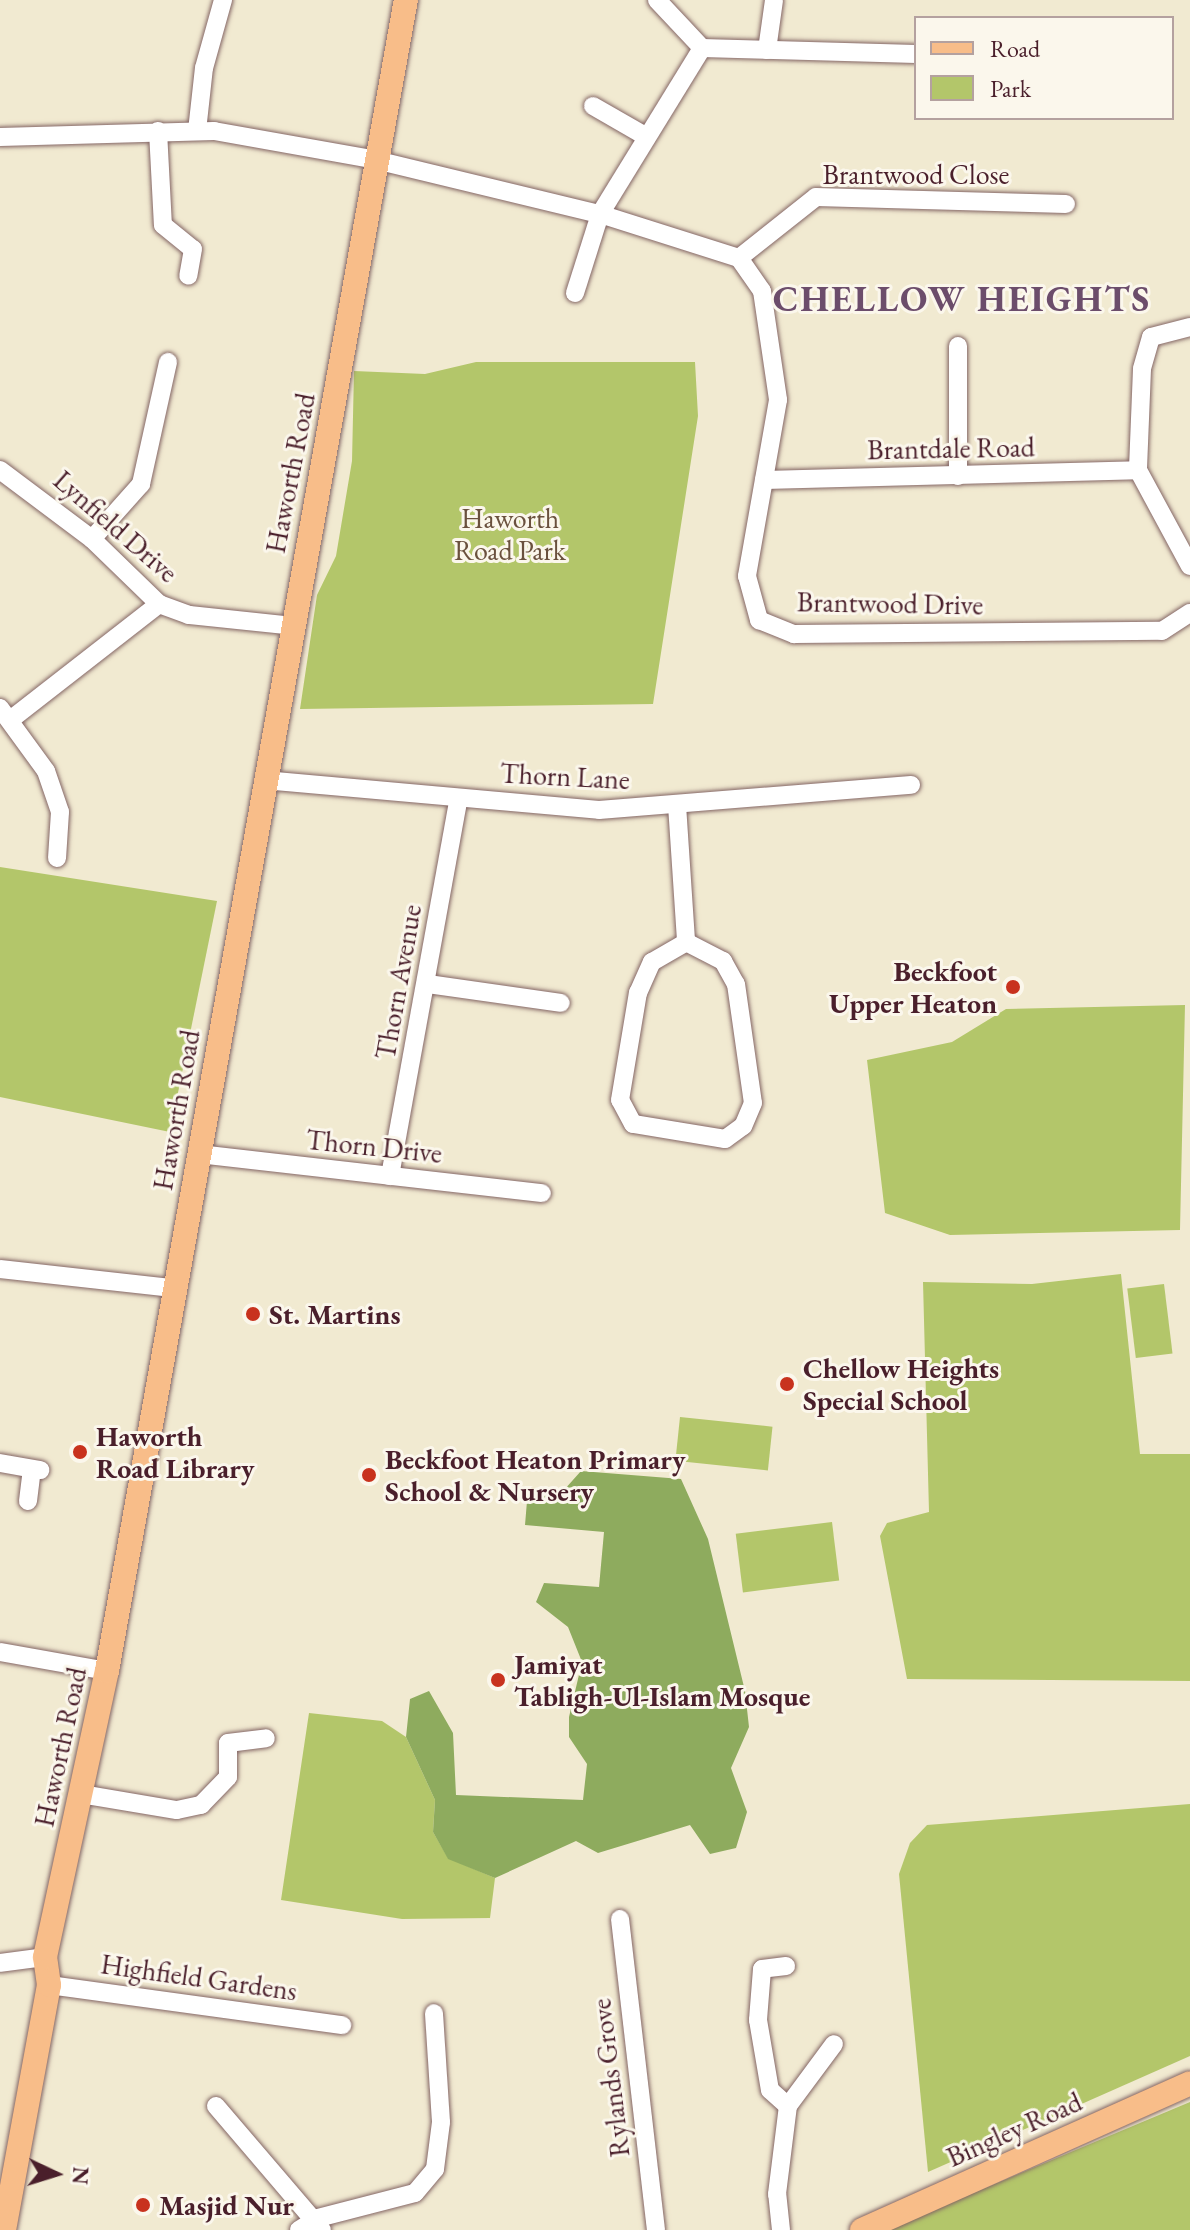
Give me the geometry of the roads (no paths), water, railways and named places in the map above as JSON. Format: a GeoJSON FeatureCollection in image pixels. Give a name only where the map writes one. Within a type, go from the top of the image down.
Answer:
{"type":"FeatureCollection","features":[{"type":"Feature","properties":{"kind":"main road","name":"Haworth Road"},"geometry":{"type":"LineString","coordinates":[[4,2230],[49,1985],[45,1957],[107,1671],[173,1288],[406,0]]}},
{"type":"Feature","properties":{"kind":"main road","name":"Bingley Road"},"geometry":{"type":"LineString","coordinates":[[862,2230],[1190,2083]]}},
{"type":"Feature","properties":{"kind":"street"},"geometry":{"type":"LineString","coordinates":[[197,131],[204,68],[223,0]]}},
{"type":"Feature","properties":{"kind":"street"},"geometry":{"type":"LineString","coordinates":[[657,0],[702,48],[914,54]]}},
{"type":"Feature","properties":{"kind":"street"},"geometry":{"type":"LineString","coordinates":[[767,50],[774,0]]}},
{"type":"Feature","properties":{"kind":"street"},"geometry":{"type":"LineString","coordinates":[[575,293],[600,214],[702,48]]}},
{"type":"Feature","properties":{"kind":"street"},"geometry":{"type":"LineString","coordinates":[[593,106],[647,137]]}},
{"type":"Feature","properties":{"kind":"street"},"geometry":{"type":"LineString","coordinates":[[158,131],[163,225],[193,249],[188,276]]}},
{"type":"Feature","properties":{"kind":"street"},"geometry":{"type":"LineString","coordinates":[[0,137],[197,131],[376,160],[600,214],[739,258]]}},
{"type":"Feature","properties":{"kind":"street","name":"Brantwood Close"},"geometry":{"type":"LineString","coordinates":[[739,258],[816,197],[1066,204]]}},
{"type":"Feature","properties":{"kind":"street","name":"Brantwood Drive"},"geometry":{"type":"LineString","coordinates":[[739,258],[762,291],[778,400],[747,576],[759,620],[794,634],[1162,631],[1190,613]]}},
{"type":"Feature","properties":{"kind":"street"},"geometry":{"type":"LineString","coordinates":[[1190,327],[1151,337],[1142,369],[1138,470],[1190,566]]}},
{"type":"Feature","properties":{"kind":"street"},"geometry":{"type":"LineString","coordinates":[[958,346],[958,476]]}},
{"type":"Feature","properties":{"kind":"street"},"geometry":{"type":"LineString","coordinates":[[92,539],[141,484],[168,362]]}},
{"type":"Feature","properties":{"kind":"street","name":"Lynfield Drive"},"geometry":{"type":"LineString","coordinates":[[0,470],[92,539],[159,604],[189,615],[293,626]]}},
{"type":"Feature","properties":{"kind":"street","name":"Brantdale Road"},"geometry":{"type":"LineString","coordinates":[[764,480],[1138,470]]}},
{"type":"Feature","properties":{"kind":"street"},"geometry":{"type":"LineString","coordinates":[[57,858],[60,812],[46,771],[5,714],[159,604]]}},
{"type":"Feature","properties":{"kind":"street","name":"Thorn Lane"},"geometry":{"type":"LineString","coordinates":[[264,780],[599,810],[911,785]]}},
{"type":"Feature","properties":{"kind":"street","name":"Thorn Avenue"},"geometry":{"type":"LineString","coordinates":[[390,1176],[428,984],[459,798]]}},
{"type":"Feature","properties":{"kind":"street"},"geometry":{"type":"LineString","coordinates":[[677,805],[686,942]]}},
{"type":"Feature","properties":{"kind":"street"},"geometry":{"type":"LineString","coordinates":[[686,942],[723,961],[736,984],[753,1103],[743,1126],[725,1139],[633,1124],[620,1100],[638,993],[652,962],[686,942]]}},
{"type":"Feature","properties":{"kind":"street"},"geometry":{"type":"LineString","coordinates":[[428,984],[561,1003]]}},
{"type":"Feature","properties":{"kind":"street","name":"Thorn Drive"},"geometry":{"type":"LineString","coordinates":[[199,1154],[542,1193]]}},
{"type":"Feature","properties":{"kind":"street"},"geometry":{"type":"LineString","coordinates":[[0,1269],[173,1288]]}},
{"type":"Feature","properties":{"kind":"street"},"geometry":{"type":"LineString","coordinates":[[0,1463],[36,1470],[28,1501]]}},
{"type":"Feature","properties":{"kind":"street"},"geometry":{"type":"LineString","coordinates":[[0,1652],[107,1671]]}},
{"type":"Feature","properties":{"kind":"street"},"geometry":{"type":"LineString","coordinates":[[209,1739],[228,1743],[266,1738]]}},
{"type":"Feature","properties":{"kind":"street"},"geometry":{"type":"LineString","coordinates":[[81,1794],[177,1810],[201,1805],[228,1777],[228,1743]]}},
{"type":"Feature","properties":{"kind":"street","name":"Rylands Grove"},"geometry":{"type":"LineString","coordinates":[[620,1919],[656,2230]]}},
{"type":"Feature","properties":{"kind":"street"},"geometry":{"type":"LineString","coordinates":[[0,1963],[45,1957]]}},
{"type":"Feature","properties":{"kind":"street"},"geometry":{"type":"LineString","coordinates":[[786,1966],[762,1969],[758,2020],[770,2090],[788,2106]]}},
{"type":"Feature","properties":{"kind":"street","name":"Highfield Gardens"},"geometry":{"type":"LineString","coordinates":[[49,1985],[342,2025]]}},
{"type":"Feature","properties":{"kind":"street"},"geometry":{"type":"LineString","coordinates":[[299,2230],[415,2193],[435,2169],[441,2122],[434,2013]]}},
{"type":"Feature","properties":{"kind":"street"},"geometry":{"type":"LineString","coordinates":[[781,2230],[777,2194],[788,2106],[834,2044]]}},
{"type":"Feature","properties":{"kind":"street"},"geometry":{"type":"LineString","coordinates":[[216,2106],[320,2224]]}},
{"type":"Feature","properties":{"kind":"place","name":"Beckfoot Upper Heaton"},"geometry":{"type":"Point","coordinates":[1013,987]}},
{"type":"Feature","properties":{"kind":"place","name":"St. Martins"},"geometry":{"type":"Point","coordinates":[253,1314]}},
{"type":"Feature","properties":{"kind":"place","name":"Chellow Heights Special School"},"geometry":{"type":"Point","coordinates":[787,1384]}},
{"type":"Feature","properties":{"kind":"place","name":"Haworth Road Library"},"geometry":{"type":"Point","coordinates":[80,1452]}},
{"type":"Feature","properties":{"kind":"place","name":"Beckfoot Heaton Primary School & Nursery"},"geometry":{"type":"Point","coordinates":[369,1475]}},
{"type":"Feature","properties":{"kind":"place","name":"Jamiyat Tabligh-Ul-Islam Mosque"},"geometry":{"type":"Point","coordinates":[498,1680]}},
{"type":"Feature","properties":{"kind":"place","name":"Masjid Nur"},"geometry":{"type":"Point","coordinates":[143,2205]}},
{"type":"Feature","properties":{"kind":"district","name":"CHELLOW HEIGHTS"},"geometry":{"type":"Point","coordinates":[962,299]}},
{"type":"Feature","properties":{"kind":"park label","name":"Haworth Road Park"},"geometry":{"type":"Point","coordinates":[510,534]}}]}
